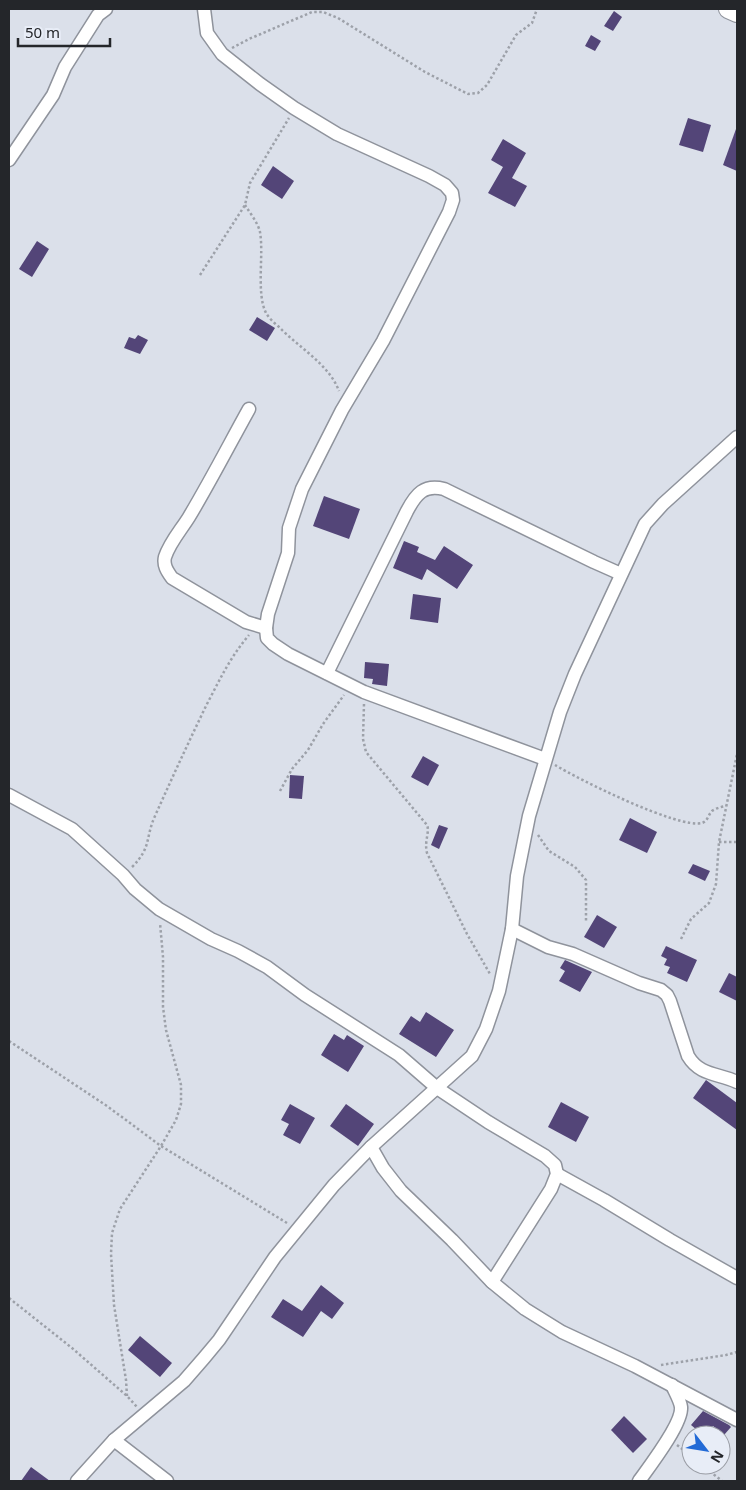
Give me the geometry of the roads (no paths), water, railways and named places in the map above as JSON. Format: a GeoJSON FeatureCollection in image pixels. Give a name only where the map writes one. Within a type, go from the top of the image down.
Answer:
{"type":"FeatureCollection","features":[{"type":"Feature","properties":{"kind":"main road"},"geometry":{"type":"LineString","coordinates":[[728,9],[737,13]]}},
{"type":"Feature","properties":{"kind":"street"},"geometry":{"type":"LineString","coordinates":[[9,160],[54,95],[65,67],[98,15],[106,9]]}},
{"type":"Feature","properties":{"kind":"street"},"geometry":{"type":"LineString","coordinates":[[204,9],[207,33],[222,54],[260,84],[294,108],[337,134],[429,176],[444,185],[452,193],[454,200],[383,342],[342,410],[302,489],[289,528],[288,553],[268,614],[261,627]]}},
{"type":"Feature","properties":{"kind":"street"},"geometry":{"type":"LineString","coordinates":[[249,409],[165,557],[166,570],[172,578],[215,605],[261,627],[273,644],[288,654],[364,692],[545,759]]}},
{"type":"Feature","properties":{"kind":"street"},"geometry":{"type":"LineString","coordinates":[[77,1481],[114,1440],[184,1381],[204,1358],[219,1340],[275,1257],[334,1185],[371,1147],[472,1056],[486,1029],[499,991],[512,929],[517,876],[528,816],[560,712],[575,674],[639,535],[652,515],[737,437]]}},
{"type":"Feature","properties":{"kind":"street"},"geometry":{"type":"LineString","coordinates":[[327,673],[407,511],[414,499],[430,488],[444,489],[621,574]]}},
{"type":"Feature","properties":{"kind":"street"},"geometry":{"type":"LineString","coordinates":[[9,795],[72,829],[123,875],[135,889],[159,909],[211,940],[238,951],[267,967],[312,999],[399,1055],[437,1088],[488,1122],[545,1156],[555,1165],[557,1174],[551,1189],[492,1282]]}},
{"type":"Feature","properties":{"kind":"street"},"geometry":{"type":"LineString","coordinates":[[512,929],[548,947],[573,954],[639,983],[661,990],[670,1001],[692,1063],[704,1072],[737,1082]]}},
{"type":"Feature","properties":{"kind":"street"},"geometry":{"type":"LineString","coordinates":[[371,1147],[383,1168],[401,1191],[492,1282],[525,1309],[562,1332],[635,1366],[737,1420]]}},
{"type":"Feature","properties":{"kind":"street"},"geometry":{"type":"LineString","coordinates":[[557,1174],[737,1278]]}},
{"type":"Feature","properties":{"kind":"street"},"geometry":{"type":"LineString","coordinates":[[639,1481],[679,1419],[681,1407],[672,1385]]}},
{"type":"Feature","properties":{"kind":"street"},"geometry":{"type":"LineString","coordinates":[[114,1440],[167,1481]]}}]}
